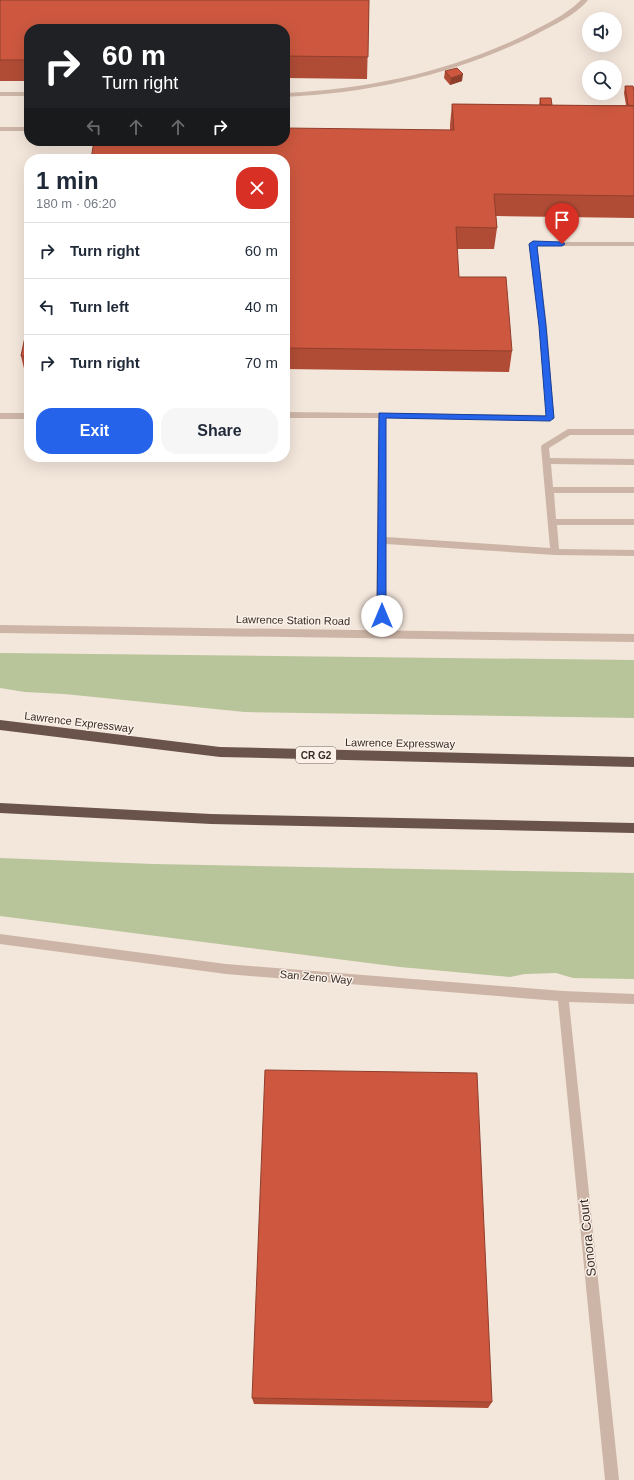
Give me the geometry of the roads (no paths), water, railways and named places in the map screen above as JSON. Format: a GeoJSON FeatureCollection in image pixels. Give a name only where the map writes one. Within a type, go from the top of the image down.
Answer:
{"type":"FeatureCollection","features":[{"type":"Feature","properties":{"kind":"highway","name":"Lawrence Expressway"},"geometry":{"type":"LineString","coordinates":[[0,725],[220,752],[634,762]]}},
{"type":"Feature","properties":{"kind":"highway"},"geometry":{"type":"LineString","coordinates":[[0,808],[211,819],[634,828]]}},
{"type":"Feature","properties":{"kind":"street"},"geometry":{"type":"LineString","coordinates":[[290,95],[350,90],[407,79],[459,65],[510,45],[548,25],[579,6],[585,0]]}},
{"type":"Feature","properties":{"kind":"street"},"geometry":{"type":"LineString","coordinates":[[0,94],[24,94]]}},
{"type":"Feature","properties":{"kind":"street"},"geometry":{"type":"LineString","coordinates":[[0,130],[24,129]]}},
{"type":"Feature","properties":{"kind":"street"},"geometry":{"type":"LineString","coordinates":[[290,416],[382,415],[550,418],[543,326],[533,244],[634,244]]}},
{"type":"Feature","properties":{"kind":"street"},"geometry":{"type":"LineString","coordinates":[[381,633],[382,415]]}},
{"type":"Feature","properties":{"kind":"street"},"geometry":{"type":"LineString","coordinates":[[0,416],[24,416]]}},
{"type":"Feature","properties":{"kind":"street"},"geometry":{"type":"LineString","coordinates":[[555,552],[545,447],[568,432],[634,432]]}},
{"type":"Feature","properties":{"kind":"street"},"geometry":{"type":"LineString","coordinates":[[546,461],[634,462]]}},
{"type":"Feature","properties":{"kind":"street"},"geometry":{"type":"LineString","coordinates":[[548,490],[634,490]]}},
{"type":"Feature","properties":{"kind":"street"},"geometry":{"type":"LineString","coordinates":[[552,522],[634,522]]}},
{"type":"Feature","properties":{"kind":"street"},"geometry":{"type":"LineString","coordinates":[[382,540],[555,552],[634,553]]}},
{"type":"Feature","properties":{"kind":"street","name":"Lawrence Station Road"},"geometry":{"type":"LineString","coordinates":[[0,629],[381,633],[634,638]]}},
{"type":"Feature","properties":{"kind":"street","name":"San Zeno Way"},"geometry":{"type":"LineString","coordinates":[[0,939],[226,969],[563,996],[634,999]]}},
{"type":"Feature","properties":{"kind":"street","name":"Sonora Court"},"geometry":{"type":"LineString","coordinates":[[563,996],[612,1480]]}}]}
